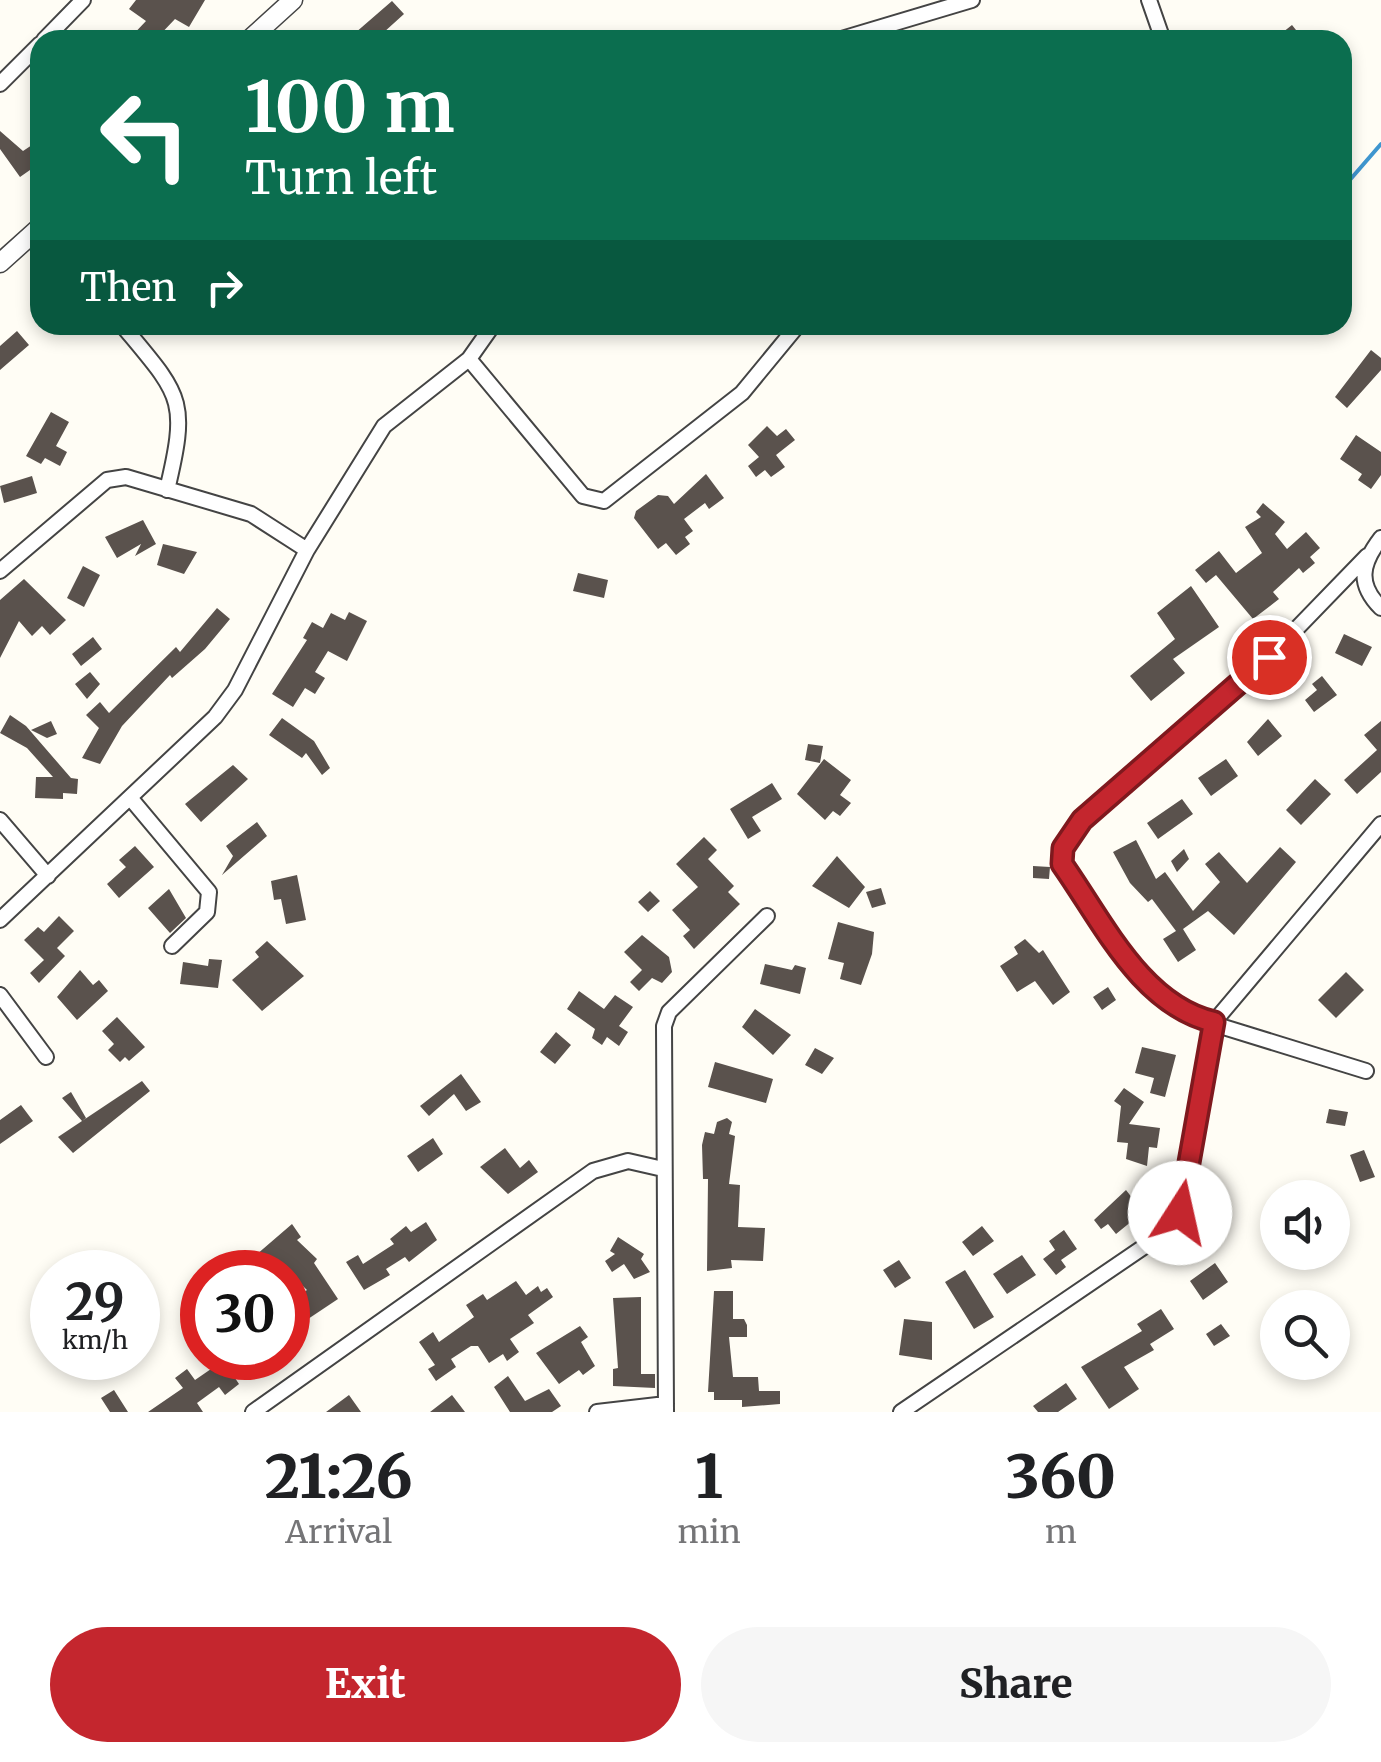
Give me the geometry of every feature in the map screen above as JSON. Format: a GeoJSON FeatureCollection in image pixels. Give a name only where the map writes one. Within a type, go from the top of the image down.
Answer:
{"type":"FeatureCollection","features":[{"type":"Feature","properties":{"kind":"street"},"geometry":{"type":"LineString","coordinates":[[54,30],[83,0]]}},
{"type":"Feature","properties":{"kind":"street"},"geometry":{"type":"LineString","coordinates":[[260,30],[294,0]]}},
{"type":"Feature","properties":{"kind":"street"},"geometry":{"type":"LineString","coordinates":[[872,30],[972,0]]}},
{"type":"Feature","properties":{"kind":"street"},"geometry":{"type":"LineString","coordinates":[[1149,0],[1160,30]]}},
{"type":"Feature","properties":{"kind":"street"},"geometry":{"type":"LineString","coordinates":[[0,84],[30,54]]}},
{"type":"Feature","properties":{"kind":"street"},"geometry":{"type":"LineString","coordinates":[[0,262],[30,236]]}},
{"type":"Feature","properties":{"kind":"street"},"geometry":{"type":"LineString","coordinates":[[130,335],[172,385],[180,408],[180,436],[167,490]]}},
{"type":"Feature","properties":{"kind":"street"},"geometry":{"type":"LineString","coordinates":[[0,920],[132,800],[235,690],[307,550],[384,426],[470,359],[486,335]]}},
{"type":"Feature","properties":{"kind":"street"},"geometry":{"type":"LineString","coordinates":[[470,359],[583,496],[604,500],[742,393],[790,335]]}},
{"type":"Feature","properties":{"kind":"street"},"geometry":{"type":"LineString","coordinates":[[0,572],[107,480],[126,477],[251,514],[307,550]]}},
{"type":"Feature","properties":{"kind":"street"},"geometry":{"type":"LineString","coordinates":[[1366,1071],[1192,1017],[1145,982],[1062,864],[1063,848],[1082,820],[1244,682],[1381,538]]}},
{"type":"Feature","properties":{"kind":"street"},"geometry":{"type":"LineString","coordinates":[[1367,556],[1362,576],[1366,593],[1381,608]]}},
{"type":"Feature","properties":{"kind":"street"},"geometry":{"type":"LineString","coordinates":[[132,800],[210,892],[207,912],[172,946]]}},
{"type":"Feature","properties":{"kind":"street"},"geometry":{"type":"LineString","coordinates":[[0,820],[48,876]]}},
{"type":"Feature","properties":{"kind":"street"},"geometry":{"type":"LineString","coordinates":[[900,1412],[1173,1227],[1180,1213],[1214,1022],[1381,824]]}},
{"type":"Feature","properties":{"kind":"street"},"geometry":{"type":"LineString","coordinates":[[598,1412],[666,1408],[664,1026],[668,1012],[767,916]]}},
{"type":"Feature","properties":{"kind":"street"},"geometry":{"type":"LineString","coordinates":[[0,995],[46,1057]]}},
{"type":"Feature","properties":{"kind":"street"},"geometry":{"type":"LineString","coordinates":[[253,1412],[593,1170],[628,1161],[663,1169]]}},
{"type":"Feature","properties":{"kind":"building"},"geometry":{"type":"Polygon","coordinates":[[[136,0],[205,0],[189,27],[175,19],[165,30],[137,30],[146,21],[129,9],[136,0]]]}},
{"type":"Feature","properties":{"kind":"building"},"geometry":{"type":"Polygon","coordinates":[[[392,1],[404,14],[386,30],[359,30],[392,1]]]}},
{"type":"Feature","properties":{"kind":"building"},"geometry":{"type":"Polygon","coordinates":[[[0,131],[23,151],[30,146],[30,170],[20,177],[0,149],[0,131]]]}},
{"type":"Feature","properties":{"kind":"building"},"geometry":{"type":"Polygon","coordinates":[[[17,331],[29,345],[0,370],[0,346],[17,331]]]}},
{"type":"Feature","properties":{"kind":"building"},"geometry":{"type":"Polygon","coordinates":[[[1371,350],[1381,358],[1381,370],[1347,408],[1335,397],[1371,350]]]}},
{"type":"Feature","properties":{"kind":"building"},"geometry":{"type":"Polygon","coordinates":[[[51,412],[69,422],[56,446],[67,452],[60,466],[45,458],[41,464],[26,456],[51,412]]]}},
{"type":"Feature","properties":{"kind":"building"},"geometry":{"type":"Polygon","coordinates":[[[767,426],[777,436],[786,429],[795,440],[776,455],[785,467],[771,477],[765,470],[756,477],[748,466],[759,457],[748,445],[767,426]]]}},
{"type":"Feature","properties":{"kind":"building"},"geometry":{"type":"Polygon","coordinates":[[[1356,435],[1381,452],[1381,475],[1371,489],[1358,480],[1362,474],[1340,459],[1356,435]]]}},
{"type":"Feature","properties":{"kind":"building"},"geometry":{"type":"Polygon","coordinates":[[[706,474],[724,498],[709,509],[705,503],[684,519],[693,531],[685,537],[690,544],[676,555],[666,543],[658,549],[634,518],[636,511],[658,495],[668,496],[674,504],[706,474]]]}},
{"type":"Feature","properties":{"kind":"building"},"geometry":{"type":"Polygon","coordinates":[[[32,476],[37,493],[4,503],[0,486],[32,476]]]}},
{"type":"Feature","properties":{"kind":"building"},"geometry":{"type":"Polygon","coordinates":[[[1263,503],[1285,522],[1275,534],[1287,549],[1306,532],[1320,548],[1310,557],[1315,563],[1303,573],[1299,568],[1273,592],[1279,599],[1253,619],[1216,575],[1206,583],[1195,570],[1219,551],[1236,573],[1262,553],[1245,527],[1261,517],[1256,512],[1263,503]]]}},
{"type":"Feature","properties":{"kind":"building"},"geometry":{"type":"Polygon","coordinates":[[[143,520],[156,544],[135,556],[141,544],[117,558],[105,537],[143,520]]]}},
{"type":"Feature","properties":{"kind":"building"},"geometry":{"type":"Polygon","coordinates":[[[163,544],[197,552],[184,574],[157,565],[163,544]]]}},
{"type":"Feature","properties":{"kind":"building"},"geometry":{"type":"Polygon","coordinates":[[[83,566],[100,575],[84,607],[67,598],[83,566]]]}},
{"type":"Feature","properties":{"kind":"building"},"geometry":{"type":"Polygon","coordinates":[[[578,573],[608,580],[604,598],[573,591],[578,573]]]}},
{"type":"Feature","properties":{"kind":"building"},"geometry":{"type":"Polygon","coordinates":[[[24,579],[66,620],[50,635],[42,626],[32,636],[19,621],[0,658],[0,600],[24,579]]]}},
{"type":"Feature","properties":{"kind":"building"},"geometry":{"type":"Polygon","coordinates":[[[1191,586],[1219,627],[1173,659],[1185,673],[1151,701],[1130,676],[1175,639],[1157,613],[1191,586]]]}},
{"type":"Feature","properties":{"kind":"building"},"geometry":{"type":"Polygon","coordinates":[[[217,608],[230,619],[205,649],[172,678],[170,675],[122,726],[100,764],[82,758],[99,728],[86,715],[100,702],[109,713],[176,647],[180,652],[217,608]]]}},
{"type":"Feature","properties":{"kind":"building"},"geometry":{"type":"Polygon","coordinates":[[[349,612],[367,621],[347,661],[328,651],[315,672],[325,678],[315,694],[305,688],[293,707],[272,694],[307,640],[303,638],[312,622],[323,628],[331,613],[345,620],[349,612]]]}},
{"type":"Feature","properties":{"kind":"building"},"geometry":{"type":"Polygon","coordinates":[[[1344,634],[1372,647],[1362,666],[1335,653],[1344,634]]]}},
{"type":"Feature","properties":{"kind":"building"},"geometry":{"type":"Polygon","coordinates":[[[93,637],[102,649],[81,666],[72,654],[93,637]]]}},
{"type":"Feature","properties":{"kind":"building"},"geometry":{"type":"Polygon","coordinates":[[[90,672],[100,684],[87,699],[75,684],[90,672]]]}},
{"type":"Feature","properties":{"kind":"building"},"geometry":{"type":"Polygon","coordinates":[[[1322,676],[1337,695],[1314,712],[1305,700],[1317,690],[1312,684],[1322,676]]]}},
{"type":"Feature","properties":{"kind":"building"},"geometry":{"type":"Polygon","coordinates":[[[10,715],[26,726],[71,778],[78,779],[77,794],[63,793],[63,799],[35,798],[36,777],[53,777],[27,748],[0,733],[10,715]]]}},
{"type":"Feature","properties":{"kind":"building"},"geometry":{"type":"Polygon","coordinates":[[[282,718],[314,741],[330,768],[322,775],[306,753],[302,758],[269,735],[282,718]]]}},
{"type":"Feature","properties":{"kind":"building"},"geometry":{"type":"Polygon","coordinates":[[[1268,719],[1282,736],[1258,756],[1247,742],[1268,719]]]}},
{"type":"Feature","properties":{"kind":"building"},"geometry":{"type":"Polygon","coordinates":[[[51,721],[57,734],[47,738],[31,730],[51,721]]]}},
{"type":"Feature","properties":{"kind":"building"},"geometry":{"type":"Polygon","coordinates":[[[1381,721],[1381,772],[1357,794],[1344,780],[1377,750],[1364,735],[1381,721]]]}},
{"type":"Feature","properties":{"kind":"building"},"geometry":{"type":"Polygon","coordinates":[[[808,744],[823,746],[820,763],[805,760],[808,744]]]}},
{"type":"Feature","properties":{"kind":"building"},"geometry":{"type":"Polygon","coordinates":[[[824,759],[851,780],[840,795],[851,803],[840,816],[833,811],[825,820],[797,794],[824,759]]]}},
{"type":"Feature","properties":{"kind":"building"},"geometry":{"type":"Polygon","coordinates":[[[1226,759],[1238,776],[1211,796],[1198,778],[1226,759]]]}},
{"type":"Feature","properties":{"kind":"building"},"geometry":{"type":"Polygon","coordinates":[[[233,765],[248,779],[201,822],[185,804],[233,765]]]}},
{"type":"Feature","properties":{"kind":"building"},"geometry":{"type":"Polygon","coordinates":[[[1315,779],[1331,794],[1301,825],[1286,810],[1315,779]]]}},
{"type":"Feature","properties":{"kind":"building"},"geometry":{"type":"Polygon","coordinates":[[[772,783],[782,799],[752,817],[761,831],[748,839],[730,809],[772,783]]]}},
{"type":"Feature","properties":{"kind":"building"},"geometry":{"type":"Polygon","coordinates":[[[1182,799],[1193,814],[1158,839],[1147,823],[1182,799]]]}},
{"type":"Feature","properties":{"kind":"building"},"geometry":{"type":"Polygon","coordinates":[[[257,822],[267,836],[222,875],[233,856],[226,846],[257,822]]]}},
{"type":"Feature","properties":{"kind":"building"},"geometry":{"type":"Polygon","coordinates":[[[704,837],[717,850],[708,859],[734,886],[728,892],[740,904],[694,949],[683,936],[690,930],[672,910],[698,887],[676,864],[704,837]]]}},
{"type":"Feature","properties":{"kind":"building"},"geometry":{"type":"Polygon","coordinates":[[[1136,840],[1156,879],[1165,872],[1193,911],[1220,882],[1205,864],[1219,852],[1247,883],[1280,847],[1296,862],[1234,935],[1208,911],[1183,929],[1196,950],[1178,962],[1163,939],[1176,931],[1152,899],[1148,902],[1130,883],[1113,852],[1136,840]]]}},
{"type":"Feature","properties":{"kind":"building"},"geometry":{"type":"Polygon","coordinates":[[[135,846],[154,867],[119,898],[107,884],[126,867],[119,860],[135,846]]]}},
{"type":"Feature","properties":{"kind":"building"},"geometry":{"type":"Polygon","coordinates":[[[1184,849],[1189,859],[1177,872],[1171,861],[1184,849]]]}},
{"type":"Feature","properties":{"kind":"building"},"geometry":{"type":"Polygon","coordinates":[[[837,856],[865,887],[849,908],[812,886],[837,856]]]}},
{"type":"Feature","properties":{"kind":"building"},"geometry":{"type":"Polygon","coordinates":[[[1033,866],[1050,867],[1049,879],[1033,878],[1033,866]]]}},
{"type":"Feature","properties":{"kind":"building"},"geometry":{"type":"Polygon","coordinates":[[[297,875],[306,920],[286,924],[281,899],[274,900],[271,881],[297,875]]]}},
{"type":"Feature","properties":{"kind":"building"},"geometry":{"type":"Polygon","coordinates":[[[881,888],[886,904],[872,908],[866,892],[881,888]]]}},
{"type":"Feature","properties":{"kind":"building"},"geometry":{"type":"Polygon","coordinates":[[[169,889],[186,918],[170,933],[148,908],[169,889]]]}},
{"type":"Feature","properties":{"kind":"building"},"geometry":{"type":"Polygon","coordinates":[[[650,891],[660,901],[648,912],[638,902],[650,891]]]}},
{"type":"Feature","properties":{"kind":"building"},"geometry":{"type":"Polygon","coordinates":[[[59,916],[74,931],[57,948],[65,956],[39,983],[30,973],[44,960],[24,940],[38,927],[44,932],[59,916]]]}},
{"type":"Feature","properties":{"kind":"building"},"geometry":{"type":"Polygon","coordinates":[[[838,922],[874,932],[872,954],[861,985],[840,979],[844,963],[828,959],[838,922]]]}},
{"type":"Feature","properties":{"kind":"building"},"geometry":{"type":"Polygon","coordinates":[[[642,935],[669,957],[672,972],[662,983],[652,978],[639,991],[630,982],[642,970],[624,952],[642,935]]]}},
{"type":"Feature","properties":{"kind":"building"},"geometry":{"type":"Polygon","coordinates":[[[1025,939],[1039,953],[1043,950],[1070,992],[1053,1005],[1035,981],[1017,992],[1000,966],[1018,954],[1014,947],[1025,939]]]}},
{"type":"Feature","properties":{"kind":"building"},"geometry":{"type":"Polygon","coordinates":[[[267,941],[304,976],[262,1011],[232,980],[259,957],[255,952],[267,941]]]}},
{"type":"Feature","properties":{"kind":"building"},"geometry":{"type":"Polygon","coordinates":[[[209,959],[222,960],[218,988],[180,984],[183,962],[208,966],[209,959]]]}},
{"type":"Feature","properties":{"kind":"building"},"geometry":{"type":"Polygon","coordinates":[[[765,964],[792,970],[795,965],[806,968],[800,994],[760,984],[765,964]]]}},
{"type":"Feature","properties":{"kind":"building"},"geometry":{"type":"Polygon","coordinates":[[[80,970],[93,985],[99,980],[108,991],[77,1020],[57,997],[80,970]]]}},
{"type":"Feature","properties":{"kind":"building"},"geometry":{"type":"Polygon","coordinates":[[[1346,972],[1364,990],[1336,1018],[1318,1000],[1346,972]]]}},
{"type":"Feature","properties":{"kind":"building"},"geometry":{"type":"Polygon","coordinates":[[[1108,987],[1116,1000],[1102,1010],[1093,997],[1108,987]]]}},
{"type":"Feature","properties":{"kind":"building"},"geometry":{"type":"Polygon","coordinates":[[[579,991],[604,1009],[615,995],[633,1007],[619,1026],[628,1032],[619,1046],[607,1037],[602,1045],[592,1038],[595,1029],[567,1009],[579,991]]]}},
{"type":"Feature","properties":{"kind":"building"},"geometry":{"type":"Polygon","coordinates":[[[755,1009],[791,1035],[773,1055],[742,1027],[755,1009]]]}},
{"type":"Feature","properties":{"kind":"building"},"geometry":{"type":"Polygon","coordinates":[[[117,1017],[145,1047],[129,1061],[125,1057],[120,1062],[108,1050],[114,1044],[102,1031],[117,1017]]]}},
{"type":"Feature","properties":{"kind":"building"},"geometry":{"type":"Polygon","coordinates":[[[556,1032],[571,1045],[555,1064],[540,1052],[556,1032]]]}},
{"type":"Feature","properties":{"kind":"building"},"geometry":{"type":"Polygon","coordinates":[[[1142,1047],[1176,1055],[1165,1097],[1150,1093],[1154,1078],[1135,1073],[1142,1047]]]}},
{"type":"Feature","properties":{"kind":"building"},"geometry":{"type":"Polygon","coordinates":[[[815,1048],[834,1058],[822,1074],[805,1065],[815,1048]]]}},
{"type":"Feature","properties":{"kind":"building"},"geometry":{"type":"Polygon","coordinates":[[[715,1062],[773,1079],[766,1103],[708,1087],[715,1062]]]}},
{"type":"Feature","properties":{"kind":"building"},"geometry":{"type":"Polygon","coordinates":[[[461,1074],[481,1102],[466,1111],[454,1094],[429,1116],[420,1106],[461,1074]]]}},
{"type":"Feature","properties":{"kind":"building"},"geometry":{"type":"Polygon","coordinates":[[[142,1081],[150,1091],[73,1153],[58,1137],[142,1081]]]}},
{"type":"Feature","properties":{"kind":"building"},"geometry":{"type":"Polygon","coordinates":[[[1124,1088],[1144,1102],[1129,1124],[1160,1128],[1157,1148],[1149,1147],[1147,1166],[1126,1159],[1128,1143],[1117,1142],[1121,1106],[1114,1101],[1124,1088]]]}},
{"type":"Feature","properties":{"kind":"building"},"geometry":{"type":"Polygon","coordinates":[[[71,1092],[86,1118],[82,1121],[62,1098],[71,1092]]]}},
{"type":"Feature","properties":{"kind":"building"},"geometry":{"type":"Polygon","coordinates":[[[21,1105],[33,1121],[0,1144],[0,1120],[21,1105]]]}},
{"type":"Feature","properties":{"kind":"building"},"geometry":{"type":"Polygon","coordinates":[[[1329,1109],[1348,1112],[1345,1126],[1326,1123],[1329,1109]]]}},
{"type":"Feature","properties":{"kind":"building"},"geometry":{"type":"Polygon","coordinates":[[[727,1118],[732,1122],[729,1134],[735,1136],[729,1184],[740,1185],[738,1227],[765,1228],[763,1261],[731,1260],[732,1268],[707,1271],[708,1179],[703,1179],[702,1145],[705,1132],[714,1134],[717,1122],[727,1118]]]}},
{"type":"Feature","properties":{"kind":"building"},"geometry":{"type":"Polygon","coordinates":[[[433,1138],[443,1154],[418,1172],[407,1156],[433,1138]]]}},
{"type":"Feature","properties":{"kind":"building"},"geometry":{"type":"Polygon","coordinates":[[[505,1148],[520,1168],[529,1160],[538,1172],[508,1194],[480,1167],[505,1148]]]}},
{"type":"Feature","properties":{"kind":"building"},"geometry":{"type":"Polygon","coordinates":[[[1364,1150],[1375,1177],[1360,1182],[1350,1155],[1364,1150]]]}},
{"type":"Feature","properties":{"kind":"building"},"geometry":{"type":"Polygon","coordinates":[[[1126,1190],[1143,1212],[1116,1234],[1108,1224],[1101,1229],[1094,1220],[1126,1190]]]}},
{"type":"Feature","properties":{"kind":"building"},"geometry":{"type":"Polygon","coordinates":[[[426,1222],[437,1240],[409,1262],[405,1257],[386,1269],[390,1275],[364,1290],[346,1262],[358,1255],[363,1264],[394,1244],[390,1239],[406,1226],[411,1232],[426,1222]]]}},
{"type":"Feature","properties":{"kind":"building"},"geometry":{"type":"Polygon","coordinates":[[[292,1224],[301,1237],[297,1240],[308,1250],[262,1250],[292,1224]]]}},
{"type":"Feature","properties":{"kind":"building"},"geometry":{"type":"Polygon","coordinates":[[[982,1226],[994,1241],[973,1256],[962,1242],[982,1226]]]}},
{"type":"Feature","properties":{"kind":"building"},"geometry":{"type":"Polygon","coordinates":[[[1064,1230],[1077,1249],[1061,1260],[1066,1267],[1056,1275],[1043,1259],[1055,1250],[1049,1241],[1064,1230]]]}},
{"type":"Feature","properties":{"kind":"building"},"geometry":{"type":"Polygon","coordinates":[[[618,1237],[644,1254],[641,1259],[650,1272],[634,1279],[624,1264],[612,1272],[605,1261],[615,1254],[610,1251],[618,1237]]]}},
{"type":"Feature","properties":{"kind":"building"},"geometry":{"type":"Polygon","coordinates":[[[310,1252],[317,1259],[314,1263],[338,1299],[310,1318],[310,1252]]]}},
{"type":"Feature","properties":{"kind":"building"},"geometry":{"type":"Polygon","coordinates":[[[1022,1255],[1036,1275],[1007,1294],[993,1274],[1022,1255]]]}},
{"type":"Feature","properties":{"kind":"building"},"geometry":{"type":"Polygon","coordinates":[[[899,1260],[911,1278],[895,1288],[883,1270],[899,1260]]]}},
{"type":"Feature","properties":{"kind":"building"},"geometry":{"type":"Polygon","coordinates":[[[1215,1263],[1228,1282],[1203,1300],[1190,1281],[1215,1263]]]}},
{"type":"Feature","properties":{"kind":"building"},"geometry":{"type":"Polygon","coordinates":[[[965,1270],[994,1317],[974,1329],[945,1282],[965,1270]]]}},
{"type":"Feature","properties":{"kind":"building"},"geometry":{"type":"Polygon","coordinates":[[[516,1281],[526,1295],[538,1286],[541,1292],[547,1288],[553,1297],[528,1315],[534,1323],[510,1339],[519,1352],[507,1361],[503,1354],[489,1363],[478,1346],[471,1346],[451,1359],[456,1367],[436,1381],[428,1369],[435,1365],[419,1342],[433,1332],[439,1342],[474,1317],[466,1305],[483,1294],[487,1300],[516,1281]]]}},
{"type":"Feature","properties":{"kind":"building"},"geometry":{"type":"Polygon","coordinates":[[[714,1291],[733,1291],[733,1319],[744,1319],[747,1325],[747,1337],[729,1337],[733,1377],[758,1377],[759,1391],[780,1391],[780,1404],[742,1407],[742,1400],[714,1400],[714,1392],[708,1392],[714,1291]]]}},
{"type":"Feature","properties":{"kind":"building"},"geometry":{"type":"Polygon","coordinates":[[[641,1297],[641,1374],[655,1374],[655,1388],[613,1386],[613,1369],[618,1368],[613,1298],[641,1297]]]}},
{"type":"Feature","properties":{"kind":"building"},"geometry":{"type":"Polygon","coordinates":[[[1161,1309],[1174,1329],[1150,1344],[1154,1350],[1124,1367],[1139,1389],[1109,1409],[1081,1367],[1142,1331],[1137,1324],[1161,1309]]]}},
{"type":"Feature","properties":{"kind":"building"},"geometry":{"type":"Polygon","coordinates":[[[904,1319],[932,1322],[932,1360],[899,1355],[904,1319]]]}},
{"type":"Feature","properties":{"kind":"building"},"geometry":{"type":"Polygon","coordinates":[[[1221,1324],[1230,1336],[1214,1346],[1206,1334],[1221,1324]]]}},
{"type":"Feature","properties":{"kind":"building"},"geometry":{"type":"Polygon","coordinates":[[[580,1326],[588,1337],[581,1342],[595,1366],[583,1375],[579,1370],[559,1384],[536,1353],[580,1326]]]}},
{"type":"Feature","properties":{"kind":"building"},"geometry":{"type":"Polygon","coordinates":[[[180,1374],[180,1380],[236,1380],[239,1384],[225,1395],[219,1387],[197,1403],[203,1412],[148,1412],[183,1388],[175,1378],[180,1374]]]}},
{"type":"Feature","properties":{"kind":"building"},"geometry":{"type":"Polygon","coordinates":[[[508,1376],[525,1401],[549,1389],[561,1406],[552,1412],[510,1412],[494,1387],[508,1376]]]}},
{"type":"Feature","properties":{"kind":"building"},"geometry":{"type":"Polygon","coordinates":[[[1066,1383],[1077,1399],[1058,1412],[1038,1412],[1033,1406],[1066,1383]]]}},
{"type":"Feature","properties":{"kind":"building"},"geometry":{"type":"Polygon","coordinates":[[[114,1390],[128,1412],[110,1412],[101,1398],[114,1390]]]}},
{"type":"Feature","properties":{"kind":"building"},"geometry":{"type":"Polygon","coordinates":[[[349,1395],[361,1412],[326,1412],[349,1395]]]}},
{"type":"Feature","properties":{"kind":"building"},"geometry":{"type":"Polygon","coordinates":[[[452,1395],[465,1412],[430,1412],[452,1395]]]}},
{"type":"Feature","properties":{"kind":"waterway"},"geometry":{"type":"LineString","coordinates":[[1352,177],[1381,144]]}},
{"type":"Feature","properties":{"kind":"route"},"geometry":{"type":"LineString","coordinates":[[1180,1213],[1214,1022],[1192,1017],[1145,982],[1062,864],[1063,848],[1074,827],[1269,657]]}}]}
